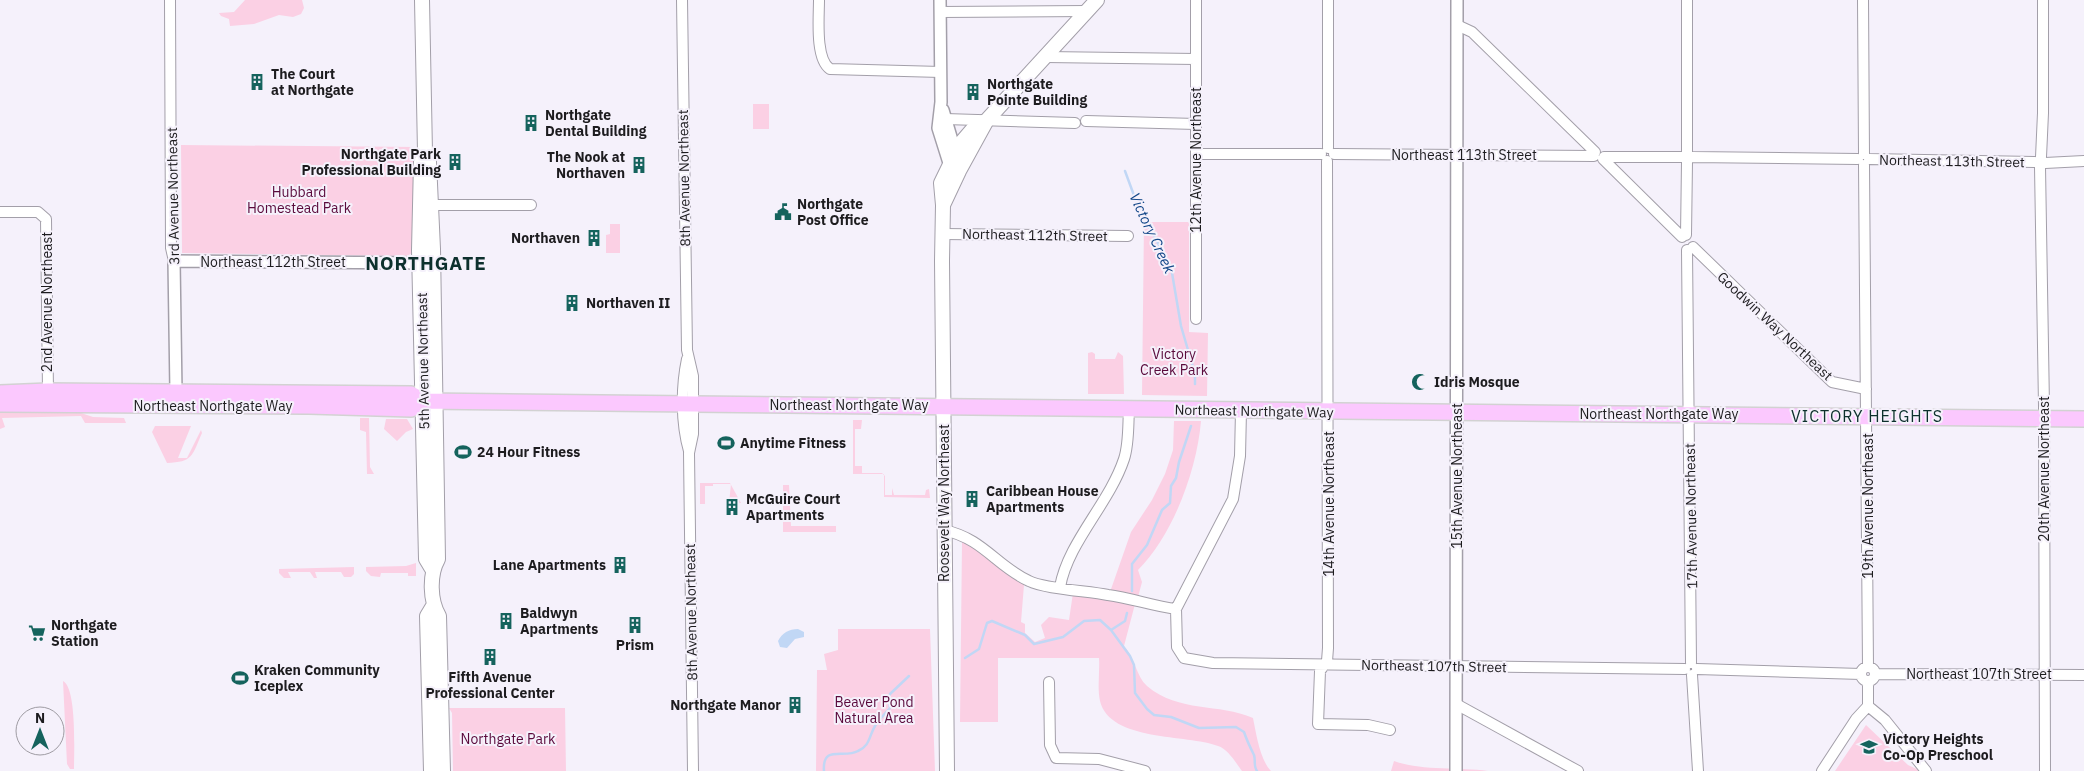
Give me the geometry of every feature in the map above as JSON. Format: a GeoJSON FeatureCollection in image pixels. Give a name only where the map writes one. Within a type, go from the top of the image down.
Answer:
{"type":"FeatureCollection","features":[{"type":"Feature","properties":{"kind":"main road","name":"5th Avenue Northeast"},"geometry":{"type":"LineString","coordinates":[[422,0],[425,152],[429,162],[430,205],[427,263],[430,401],[426,559],[432,569],[433,606],[439,616],[443,771]]}},
{"type":"Feature","properties":{"kind":"main road"},"geometry":{"type":"LineString","coordinates":[[955,162],[972,130],[987,120],[1097,0]]}},
{"type":"Feature","properties":{"kind":"main road"},"geometry":{"type":"LineString","coordinates":[[955,162],[982,133],[987,120]]}},
{"type":"Feature","properties":{"kind":"main road","name":"5th Avenue Northeast"},"geometry":{"type":"LineString","coordinates":[[425,152],[421,162],[418,250],[427,263]]}},
{"type":"Feature","properties":{"kind":"main road","name":"Roosevelt Way Northeast"},"geometry":{"type":"LineString","coordinates":[[947,771],[942,234],[944,205],[955,162]]}},
{"type":"Feature","properties":{"kind":"main road","name":"Northeast Northgate Way"},"geometry":{"type":"LineString","coordinates":[[0,393],[48,391],[411,394],[430,401],[2084,419]]}},
{"type":"Feature","properties":{"kind":"main road"},"geometry":{"type":"LineString","coordinates":[[140,406],[171,400],[176,397],[176,392]]}},
{"type":"Feature","properties":{"kind":"main road"},"geometry":{"type":"LineString","coordinates":[[212,406],[219,401],[250,397],[258,393]]}},
{"type":"Feature","properties":{"kind":"main road","name":"Northeast Northgate Way"},"geometry":{"type":"LineString","coordinates":[[0,404],[411,408],[430,401]]}},
{"type":"Feature","properties":{"kind":"main road","name":"5th Avenue Northeast"},"geometry":{"type":"LineString","coordinates":[[431,771],[427,616],[433,606]]}},
{"type":"Feature","properties":{"kind":"street","name":"3rd Avenue Northeast"},"geometry":{"type":"LineString","coordinates":[[170,0],[172,248],[174,261],[176,392]]}},
{"type":"Feature","properties":{"kind":"street","name":"8th Avenue Northeast"},"geometry":{"type":"LineString","coordinates":[[682,0],[687,356],[693,376],[688,404],[693,434],[689,452],[693,771]]}},
{"type":"Feature","properties":{"kind":"street"},"geometry":{"type":"LineString","coordinates":[[819,0],[820,51],[825,64],[833,70],[941,72]]}},
{"type":"Feature","properties":{"kind":"street"},"geometry":{"type":"LineString","coordinates":[[940,0],[941,102],[939,134],[955,162]]}},
{"type":"Feature","properties":{"kind":"street","name":"12th Avenue Northeast"},"geometry":{"type":"LineString","coordinates":[[1196,0],[1196,319]]}},
{"type":"Feature","properties":{"kind":"street","name":"14th Avenue Northeast"},"geometry":{"type":"LineString","coordinates":[[1328,0],[1328,648],[1324,665],[1320,671],[1318,724],[1368,725],[1390,730]]}},
{"type":"Feature","properties":{"kind":"street","name":"15th Avenue Northeast"},"geometry":{"type":"LineString","coordinates":[[1456,771],[1457,0]]}},
{"type":"Feature","properties":{"kind":"street"},"geometry":{"type":"LineString","coordinates":[[1684,236],[1687,157],[1688,0]]}},
{"type":"Feature","properties":{"kind":"street","name":"19th Avenue Northeast"},"geometry":{"type":"LineString","coordinates":[[1863,0],[1868,706]]}},
{"type":"Feature","properties":{"kind":"street","name":"20th Avenue Northeast"},"geometry":{"type":"LineString","coordinates":[[2043,0],[2043,112],[2040,162],[2044,418],[2045,771]]}},
{"type":"Feature","properties":{"kind":"street"},"geometry":{"type":"LineString","coordinates":[[940,12],[1087,11]]}},
{"type":"Feature","properties":{"kind":"street"},"geometry":{"type":"LineString","coordinates":[[1457,25],[1472,32],[1599,156],[1684,236],[1692,240],[1690,249]]}},
{"type":"Feature","properties":{"kind":"street"},"geometry":{"type":"LineString","coordinates":[[1046,57],[1196,59]]}},
{"type":"Feature","properties":{"kind":"street"},"geometry":{"type":"LineString","coordinates":[[941,102],[955,162]]}},
{"type":"Feature","properties":{"kind":"street"},"geometry":{"type":"LineString","coordinates":[[945,119],[1196,124]]}},
{"type":"Feature","properties":{"kind":"street","name":"Northeast 113th Street"},"geometry":{"type":"LineString","coordinates":[[1197,154],[2084,161]]}},
{"type":"Feature","properties":{"kind":"street"},"geometry":{"type":"LineString","coordinates":[[430,205],[531,205]]}},
{"type":"Feature","properties":{"kind":"street","name":"2nd Avenue Northeast"},"geometry":{"type":"LineString","coordinates":[[0,212],[43,214],[47,222],[48,391]]}},
{"type":"Feature","properties":{"kind":"street","name":"Northeast 112th Street"},"geometry":{"type":"LineString","coordinates":[[942,234],[1128,236]]}},
{"type":"Feature","properties":{"kind":"street","name":"Goodwin Way Northeast"},"geometry":{"type":"LineString","coordinates":[[1690,249],[1832,382],[1866,389]]}},
{"type":"Feature","properties":{"kind":"street","name":"17th Avenue Northeast"},"geometry":{"type":"LineString","coordinates":[[1690,249],[1691,669],[1698,771]]}},
{"type":"Feature","properties":{"kind":"street","name":"Northeast 112th Street"},"geometry":{"type":"LineString","coordinates":[[174,261],[427,263]]}},
{"type":"Feature","properties":{"kind":"street"},"geometry":{"type":"LineString","coordinates":[[1060,587],[1066,565],[1111,488],[1122,464],[1127,444],[1129,409]]}},
{"type":"Feature","properties":{"kind":"street"},"geometry":{"type":"LineString","coordinates":[[944,530],[959,533],[976,541],[1025,580],[1176,609],[1233,499],[1239,467],[1241,411]]}},
{"type":"Feature","properties":{"kind":"street","name":"Northeast 107th Street"},"geometry":{"type":"LineString","coordinates":[[1176,609],[1177,647],[1184,658],[1208,663],[1691,669],[1868,674],[2084,675]]}},
{"type":"Feature","properties":{"kind":"street"},"geometry":{"type":"LineString","coordinates":[[1049,682],[1050,745],[1056,758],[1070,760],[1093,758],[1120,768],[1145,771]]}},
{"type":"Feature","properties":{"kind":"street"},"geometry":{"type":"LineString","coordinates":[[1456,704],[1578,771]]}},
{"type":"Feature","properties":{"kind":"street"},"geometry":{"type":"LineString","coordinates":[[1822,771],[1856,719],[1868,706],[1885,720],[1926,771]]}},
{"type":"Feature","properties":{"kind":"green space"},"geometry":{"type":"Polygon","coordinates":[[[245,0],[302,0],[304,8],[301,14],[293,17],[279,15],[254,24],[230,26],[229,19],[221,16],[219,13],[234,12],[245,0]]]}},
{"type":"Feature","properties":{"kind":"green space"},"geometry":{"type":"Polygon","coordinates":[[[753,104],[769,104],[769,129],[753,129],[753,104]]]}},
{"type":"Feature","properties":{"kind":"green space","name":"Hubbard Homestead Park"},"geometry":{"type":"Polygon","coordinates":[[[181,145],[417,147],[414,247],[412,253],[407,256],[182,253],[181,145]]]}},
{"type":"Feature","properties":{"kind":"green space","name":"Victory Creek Park"},"geometry":{"type":"Polygon","coordinates":[[[1144,222],[1189,222],[1189,332],[1208,333],[1207,396],[1142,395],[1144,222]]]}},
{"type":"Feature","properties":{"kind":"green space"},"geometry":{"type":"Polygon","coordinates":[[[610,224],[620,224],[620,253],[606,253],[606,235],[610,234],[610,224]]]}},
{"type":"Feature","properties":{"kind":"green space"},"geometry":{"type":"Polygon","coordinates":[[[1092,352],[1095,354],[1095,359],[1115,359],[1118,352],[1123,356],[1124,394],[1088,394],[1088,353],[1092,352]]]}},
{"type":"Feature","properties":{"kind":"green space"},"geometry":{"type":"Polygon","coordinates":[[[0,413],[81,413],[93,417],[124,418],[126,423],[85,423],[81,416],[2,418],[5,427],[0,429],[0,413]]]}},
{"type":"Feature","properties":{"kind":"green space"},"geometry":{"type":"Polygon","coordinates":[[[360,418],[369,418],[370,467],[374,474],[367,474],[366,432],[360,430],[360,418]]]}},
{"type":"Feature","properties":{"kind":"green space"},"geometry":{"type":"Polygon","coordinates":[[[386,419],[407,419],[413,429],[406,432],[397,441],[384,429],[386,419]]]}},
{"type":"Feature","properties":{"kind":"green space"},"geometry":{"type":"Polygon","coordinates":[[[853,420],[862,420],[861,429],[855,429],[855,466],[862,466],[862,473],[883,474],[853,474],[853,420]]]}},
{"type":"Feature","properties":{"kind":"green space"},"geometry":{"type":"Polygon","coordinates":[[[1174,421],[1201,421],[1199,440],[1189,480],[1162,539],[1151,556],[1138,570],[1142,582],[1138,597],[1110,592],[1131,532],[1152,500],[1165,474],[1173,450],[1174,421]]]}},
{"type":"Feature","properties":{"kind":"green space"},"geometry":{"type":"Polygon","coordinates":[[[155,426],[191,426],[178,458],[187,458],[201,430],[202,433],[196,447],[187,459],[167,463],[152,432],[155,426]]]}},
{"type":"Feature","properties":{"kind":"green space"},"geometry":{"type":"Polygon","coordinates":[[[884,475],[885,495],[892,495],[892,488],[894,495],[925,495],[926,490],[929,489],[930,498],[884,497],[884,475]]]}},
{"type":"Feature","properties":{"kind":"green space"},"geometry":{"type":"Polygon","coordinates":[[[700,483],[731,484],[705,486],[705,504],[700,504],[700,483]]]}},
{"type":"Feature","properties":{"kind":"green space"},"geometry":{"type":"Polygon","coordinates":[[[731,485],[741,503],[727,504],[729,503],[731,485]]]}},
{"type":"Feature","properties":{"kind":"green space"},"geometry":{"type":"Polygon","coordinates":[[[783,485],[789,485],[791,526],[836,526],[836,532],[783,532],[783,485]]]}},
{"type":"Feature","properties":{"kind":"green space"},"geometry":{"type":"Polygon","coordinates":[[[962,542],[976,546],[1024,585],[1021,622],[1025,624],[1025,633],[1035,642],[1045,638],[1041,625],[1049,617],[1069,620],[1073,593],[1135,604],[1124,646],[1131,656],[1143,682],[1159,695],[1172,700],[1227,710],[1253,718],[1261,753],[1271,771],[1242,771],[1228,753],[1218,746],[1151,734],[1118,724],[1107,714],[1100,701],[1099,658],[998,658],[998,722],[960,722],[962,542]]]}},
{"type":"Feature","properties":{"kind":"green space"},"geometry":{"type":"Polygon","coordinates":[[[416,563],[416,576],[408,576],[408,573],[381,573],[380,577],[371,576],[366,571],[366,567],[406,566],[416,563]]]}},
{"type":"Feature","properties":{"kind":"green space"},"geometry":{"type":"Polygon","coordinates":[[[354,567],[354,574],[351,577],[344,577],[341,572],[315,572],[317,578],[314,578],[310,572],[288,572],[291,578],[284,578],[279,573],[279,569],[354,567]]]}},
{"type":"Feature","properties":{"kind":"green space","name":"Beaver Pond Natural Area"},"geometry":{"type":"Polygon","coordinates":[[[838,629],[930,629],[935,771],[816,771],[817,670],[827,670],[824,654],[838,650],[838,629]]]}},
{"type":"Feature","properties":{"kind":"green space"},"geometry":{"type":"Polygon","coordinates":[[[63,681],[71,695],[73,708],[74,769],[70,769],[67,764],[63,681]]]}},
{"type":"Feature","properties":{"kind":"green space","name":"Northgate Park"},"geometry":{"type":"Polygon","coordinates":[[[449,708],[565,708],[566,771],[453,771],[452,713],[449,708]]]}},
{"type":"Feature","properties":{"kind":"green space"},"geometry":{"type":"Polygon","coordinates":[[[1866,725],[1908,765],[1921,771],[1835,771],[1866,725]]]}},
{"type":"Feature","properties":{"kind":"green space"},"geometry":{"type":"Polygon","coordinates":[[[1394,761],[1428,768],[1488,771],[1391,771],[1394,761]]]}},
{"type":"Feature","properties":{"kind":"water"},"geometry":{"type":"Polygon","coordinates":[[[798,629],[804,632],[804,637],[795,639],[787,648],[780,647],[778,641],[784,634],[798,629]]]}},
{"type":"Feature","properties":{"kind":"waterway","name":"Victory Creek"},"geometry":{"type":"LineString","coordinates":[[1125,171],[1139,209],[1171,267],[1181,326],[1195,374],[1195,384]]}},
{"type":"Feature","properties":{"kind":"waterway","name":"Victory Creek"},"geometry":{"type":"LineString","coordinates":[[1132,591],[1132,564],[1147,545],[1162,510],[1170,503],[1171,486],[1176,478],[1179,462],[1191,426]]}},
{"type":"Feature","properties":{"kind":"waterway","name":"Victory Creek"},"geometry":{"type":"LineString","coordinates":[[1111,630],[1125,621],[1127,613]]}},
{"type":"Feature","properties":{"kind":"waterway"},"geometry":{"type":"LineString","coordinates":[[965,658],[979,649],[987,623],[992,621],[1025,635],[1034,644],[1063,637],[1084,621],[1100,620],[1111,630],[1130,656],[1134,665],[1135,693],[1147,709],[1154,715],[1171,717],[1199,728],[1236,727],[1244,732],[1254,755],[1257,771]]}},
{"type":"Feature","properties":{"kind":"waterway"},"geometry":{"type":"LineString","coordinates":[[824,771],[824,763],[830,755],[852,753],[865,746],[877,723],[890,708],[888,698],[890,694],[909,676]]}},
{"type":"Feature","properties":{"kind":"place","name":"The Court at Northgate"},"geometry":{"type":"Point","coordinates":[257,82]}},
{"type":"Feature","properties":{"kind":"place","name":"Northgate Pointe Building"},"geometry":{"type":"Point","coordinates":[973,92]}},
{"type":"Feature","properties":{"kind":"place","name":"Northgate Dental Building"},"geometry":{"type":"Point","coordinates":[531,123]}},
{"type":"Feature","properties":{"kind":"place","name":"Northgate Park Professional Building"},"geometry":{"type":"Point","coordinates":[455,162]}},
{"type":"Feature","properties":{"kind":"place","name":"The Nook at Northaven"},"geometry":{"type":"Point","coordinates":[639,165]}},
{"type":"Feature","properties":{"kind":"place","name":"Northgate Post Office"},"geometry":{"type":"Point","coordinates":[783,212]}},
{"type":"Feature","properties":{"kind":"place","name":"Northaven"},"geometry":{"type":"Point","coordinates":[594,238]}},
{"type":"Feature","properties":{"kind":"place","name":"Northaven II"},"geometry":{"type":"Point","coordinates":[572,303]}},
{"type":"Feature","properties":{"kind":"place","name":"Idris Mosque"},"geometry":{"type":"Point","coordinates":[1420,382]}},
{"type":"Feature","properties":{"kind":"place","name":"Anytime Fitness"},"geometry":{"type":"Point","coordinates":[726,443]}},
{"type":"Feature","properties":{"kind":"place","name":"24 Hour Fitness"},"geometry":{"type":"Point","coordinates":[463,452]}},
{"type":"Feature","properties":{"kind":"place","name":"Caribbean House Apartments"},"geometry":{"type":"Point","coordinates":[972,499]}},
{"type":"Feature","properties":{"kind":"place","name":"McGuire Court Apartments"},"geometry":{"type":"Point","coordinates":[732,507]}},
{"type":"Feature","properties":{"kind":"place","name":"Lane Apartments"},"geometry":{"type":"Point","coordinates":[620,565]}},
{"type":"Feature","properties":{"kind":"place","name":"Baldwyn Apartments"},"geometry":{"type":"Point","coordinates":[506,621]}},
{"type":"Feature","properties":{"kind":"place","name":"Prism"},"geometry":{"type":"Point","coordinates":[635,625]}},
{"type":"Feature","properties":{"kind":"place","name":"Northgate Station"},"geometry":{"type":"Point","coordinates":[37,633]}},
{"type":"Feature","properties":{"kind":"place","name":"Fifth Avenue Professional Center"},"geometry":{"type":"Point","coordinates":[490,657]}},
{"type":"Feature","properties":{"kind":"place","name":"Kraken Community Iceplex"},"geometry":{"type":"Point","coordinates":[240,678]}},
{"type":"Feature","properties":{"kind":"place","name":"Northgate Manor"},"geometry":{"type":"Point","coordinates":[795,705]}},
{"type":"Feature","properties":{"kind":"place","name":"Victory Heights Co-Op Preschool"},"geometry":{"type":"Point","coordinates":[1869,747]}},
{"type":"Feature","properties":{"kind":"district","name":"NORTHGATE"},"geometry":{"type":"Point","coordinates":[426,263]}},
{"type":"Feature","properties":{"kind":"district","name":"VICTORY HEIGHTS"},"geometry":{"type":"Point","coordinates":[1867,416]}}]}
